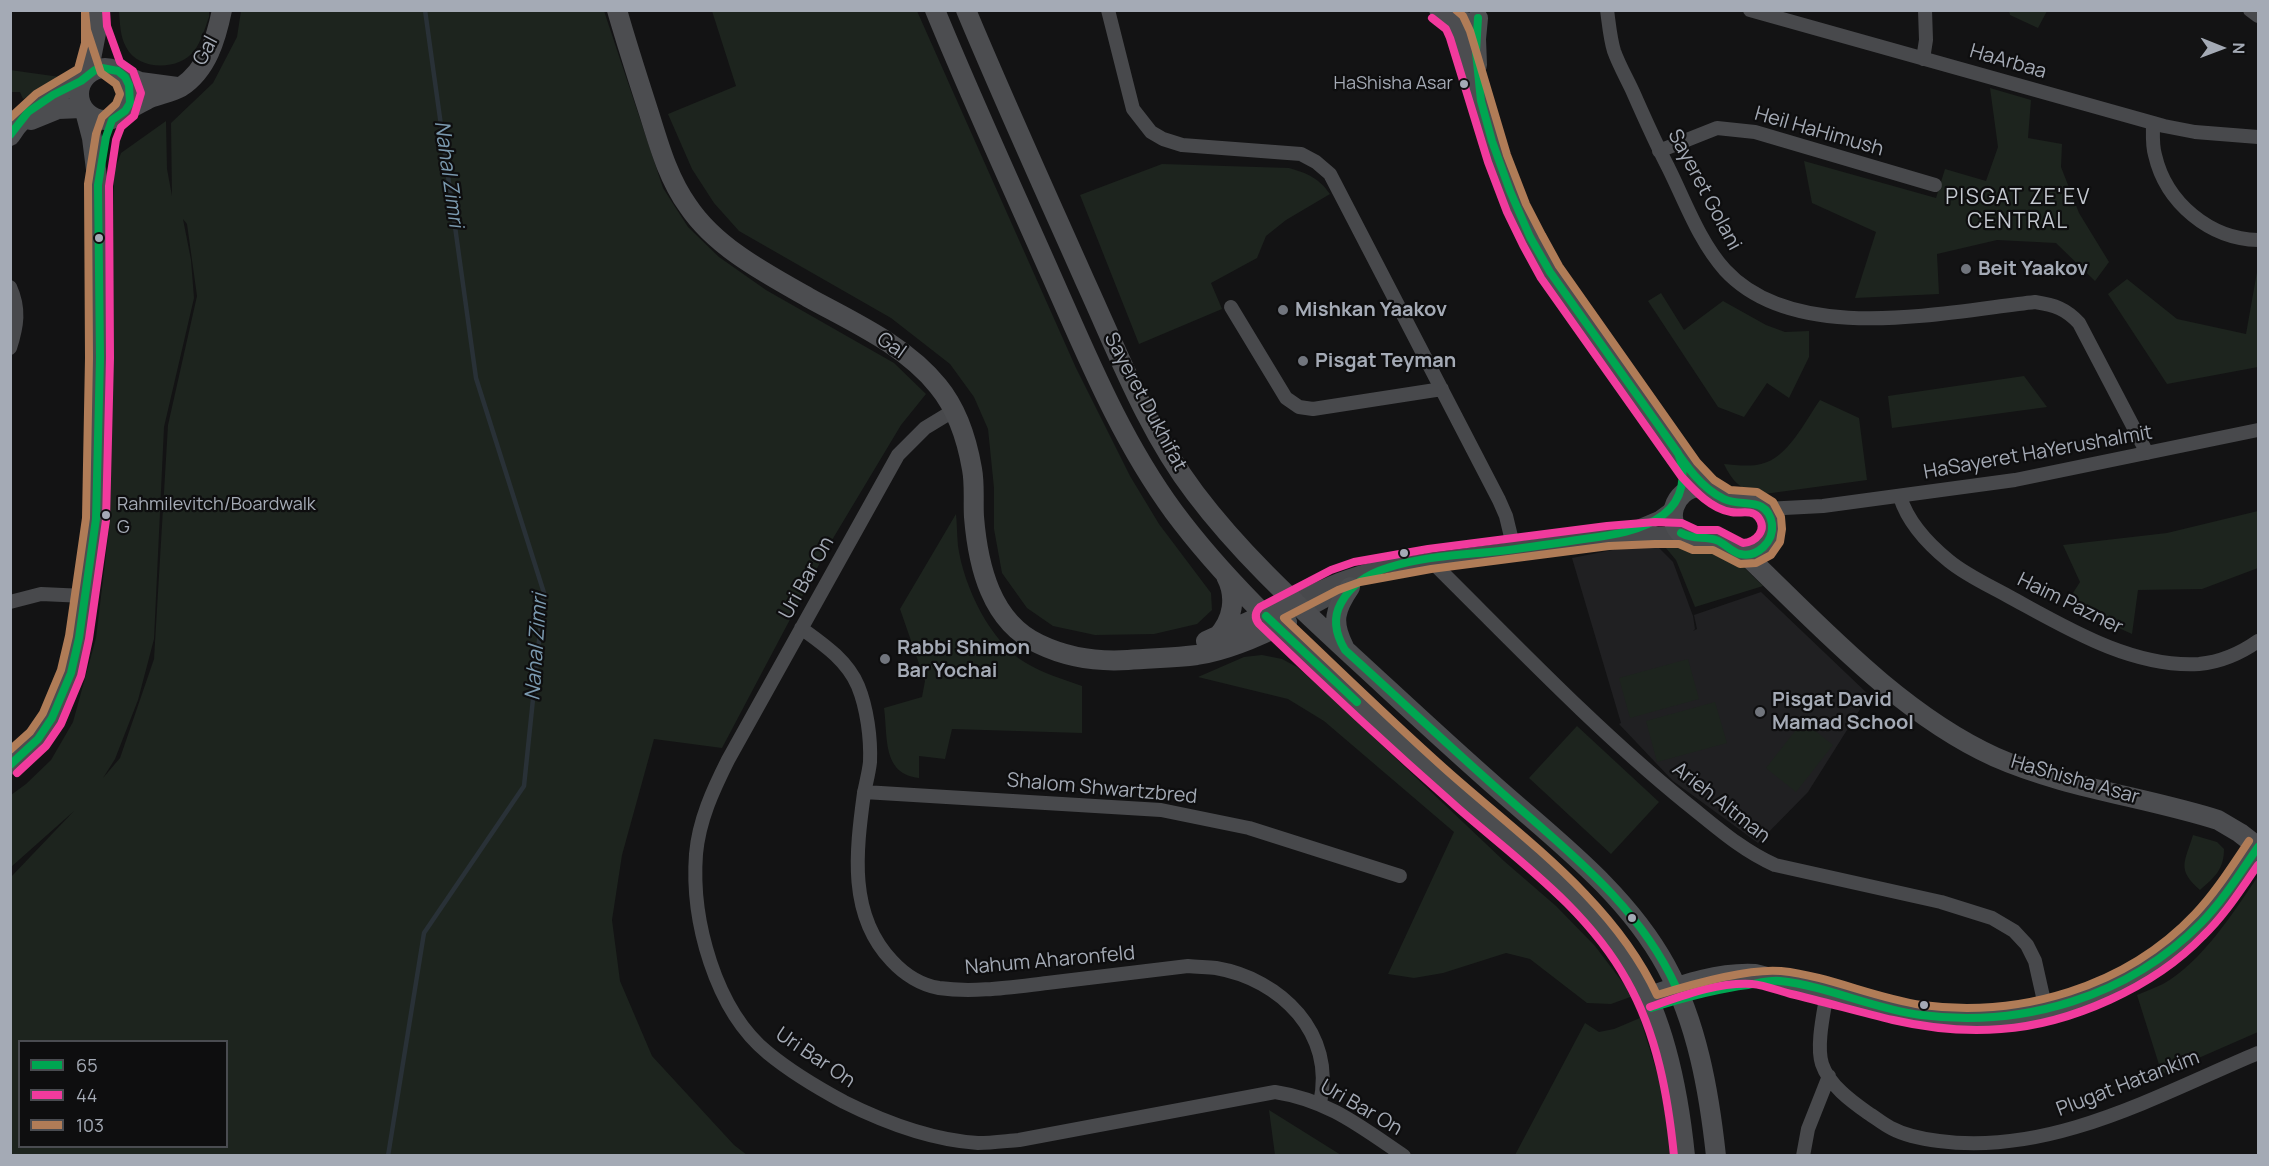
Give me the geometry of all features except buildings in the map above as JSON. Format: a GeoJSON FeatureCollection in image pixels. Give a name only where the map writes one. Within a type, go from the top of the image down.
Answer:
{"type":"FeatureCollection","features":[{"type":"Feature","properties":{"kind":"street","name":"Gal"},"geometry":{"type":"LineString","coordinates":[[119,116],[150,99],[181,87],[206,60],[219,27],[222,10]]}},
{"type":"Feature","properties":{"kind":"street","name":"Gal"},"geometry":{"type":"LineString","coordinates":[[617,10],[669,172],[689,208],[719,239],[748,261],[775,279],[882,338],[922,369],[938,386],[953,411],[967,444],[973,472],[974,519],[984,577],[993,598],[1016,630],[1050,650],[1097,660],[1196,655],[1213,651],[1299,607]]}},
{"type":"Feature","properties":{"kind":"street","name":"Sayeret Dukhifat"},"geometry":{"type":"LineString","coordinates":[[935,10],[966,85],[1089,360],[1144,471],[1225,573],[1271,621],[1435,774],[1602,924],[1636,975],[1649,1002],[1670,1062],[1682,1120],[1685,1155]]}},
{"type":"Feature","properties":{"kind":"street","name":"Sayeret Dukhifat"},"geometry":{"type":"LineString","coordinates":[[966,10],[1111,338],[1168,454],[1194,492],[1224,529],[1299,607],[1623,904],[1665,963],[1678,993],[1699,1053],[1712,1115],[1716,1155]]}},
{"type":"Feature","properties":{"kind":"street"},"geometry":{"type":"LineString","coordinates":[[1108,10],[1133,109],[1151,132],[1163,139],[1182,145],[1301,154],[1316,162],[1330,174],[1499,500],[1506,516],[1514,549]]}},
{"type":"Feature","properties":{"kind":"street","name":"Sayeret Golani"},"geometry":{"type":"LineString","coordinates":[[1607,10],[1614,50],[1659,151],[1705,241],[1726,270],[1741,284],[1762,297],[1791,310],[1841,318],[1914,316],[2035,302],[2053,304],[2067,311],[2079,323],[2147,453]]}},
{"type":"Feature","properties":{"kind":"street","name":"HaArbaa"},"geometry":{"type":"LineString","coordinates":[[1749,10],[2153,123],[2195,132],[2259,137]]}},
{"type":"Feature","properties":{"kind":"street"},"geometry":{"type":"LineString","coordinates":[[1923,59],[1926,40],[1925,10]]}},
{"type":"Feature","properties":{"kind":"street"},"geometry":{"type":"LineString","coordinates":[[2250,10],[2259,16]]}},
{"type":"Feature","properties":{"kind":"street"},"geometry":{"type":"LineString","coordinates":[[1447,16],[1462,23],[1483,14]]}},
{"type":"Feature","properties":{"kind":"street"},"geometry":{"type":"LineString","coordinates":[[1481,100],[1476,52],[1483,14]]}},
{"type":"Feature","properties":{"kind":"street"},"geometry":{"type":"LineString","coordinates":[[1447,16],[1466,50],[1506,181],[1530,237],[1550,272],[1678,453],[1707,488],[1728,501],[1754,502],[1765,509]]}},
{"type":"Feature","properties":{"kind":"street"},"geometry":{"type":"LineString","coordinates":[[96,19],[116,71],[129,85],[131,94],[101,159],[98,185]]}},
{"type":"Feature","properties":{"kind":"street"},"geometry":{"type":"LineString","coordinates":[[10,765],[38,739],[63,695],[79,638],[96,519],[100,358],[98,185],[92,138],[78,94],[85,78],[96,19]]}},
{"type":"Feature","properties":{"kind":"street"},"geometry":{"type":"LineString","coordinates":[[13,132],[28,112],[53,95],[102,68],[116,71]]}},
{"type":"Feature","properties":{"kind":"street","name":"Gal"},"geometry":{"type":"LineString","coordinates":[[116,71],[160,86],[181,87]]}},
{"type":"Feature","properties":{"kind":"street"},"geometry":{"type":"LineString","coordinates":[[13,132],[58,110],[84,111],[98,120],[119,116]]}},
{"type":"Feature","properties":{"kind":"street"},"geometry":{"type":"LineString","coordinates":[[2153,123],[2154,155],[2168,188],[2182,206],[2198,219],[2228,236],[2259,240]]}},
{"type":"Feature","properties":{"kind":"street","name":"Heil HaHimush"},"geometry":{"type":"LineString","coordinates":[[1659,151],[1717,128],[1735,129],[1755,132],[1935,185]]}},
{"type":"Feature","properties":{"kind":"street"},"geometry":{"type":"LineString","coordinates":[[10,287],[15,298],[17,327],[10,348]]}},
{"type":"Feature","properties":{"kind":"street"},"geometry":{"type":"LineString","coordinates":[[1232,307],[1286,398],[1299,407],[1313,409],[1333,407],[1442,389]]}},
{"type":"Feature","properties":{"kind":"street","name":"Uri Bar On"},"geometry":{"type":"LineString","coordinates":[[953,411],[925,428],[898,455],[711,794],[702,822],[696,854],[700,925],[726,1000],[746,1030],[767,1053],[822,1091],[875,1118],[944,1138],[980,1143],[1019,1140],[1275,1092],[1296,1095],[1320,1103],[1404,1155]]}},
{"type":"Feature","properties":{"kind":"street","name":"HaSayeret HaYerushalmit"},"geometry":{"type":"LineString","coordinates":[[1765,509],[1823,506],[2015,480],[2259,430]]}},
{"type":"Feature","properties":{"kind":"street"},"geometry":{"type":"LineString","coordinates":[[1299,607],[1334,580],[1386,566],[1608,536],[1681,533],[1673,519],[1683,470],[1678,453]]}},
{"type":"Feature","properties":{"kind":"street"},"geometry":{"type":"LineString","coordinates":[[1608,536],[1648,524],[1690,488],[1707,488]]}},
{"type":"Feature","properties":{"kind":"street","name":"Haim Pazner"},"geometry":{"type":"LineString","coordinates":[[1900,497],[1909,518],[1918,531],[1949,562],[2055,621],[2114,649],[2173,663],[2200,664],[2230,657],[2259,641]]}},
{"type":"Feature","properties":{"kind":"street","name":"HaSayeret HaYerushalmit"},"geometry":{"type":"LineString","coordinates":[[1769,537],[1801,512],[1823,506]]}},
{"type":"Feature","properties":{"kind":"street","name":"HaShisha Asar"},"geometry":{"type":"LineString","coordinates":[[1765,509],[1771,520],[1767,557],[1773,572],[1792,599]]}},
{"type":"Feature","properties":{"kind":"street","name":"HaShisha Asar"},"geometry":{"type":"LineString","coordinates":[[1681,533],[1695,540],[1716,540],[1734,552],[1745,554],[1830,638],[1926,716],[1959,738],[1995,757],[2037,772],[2218,820],[2240,832],[2258,847]]}},
{"type":"Feature","properties":{"kind":"street"},"geometry":{"type":"LineString","coordinates":[[1745,554],[1757,552],[1769,537]]}},
{"type":"Feature","properties":{"kind":"street","name":"Arieh Altman"},"geometry":{"type":"LineString","coordinates":[[1429,559],[1592,719],[1658,779],[1734,841],[1760,859],[1775,865],[1941,902],[1992,918],[2014,931],[2027,945],[2035,961],[2046,1010]]}},
{"type":"Feature","properties":{"kind":"street"},"geometry":{"type":"LineString","coordinates":[[1299,607],[1350,587],[1386,566]]}},
{"type":"Feature","properties":{"kind":"street"},"geometry":{"type":"LineString","coordinates":[[1217,637],[1226,627],[1233,600],[1231,586],[1225,573]]}},
{"type":"Feature","properties":{"kind":"street"},"geometry":{"type":"LineString","coordinates":[[1345,650],[1336,633],[1335,617],[1340,601],[1350,587]]}},
{"type":"Feature","properties":{"kind":"street"},"geometry":{"type":"LineString","coordinates":[[10,602],[41,594],[85,596]]}},
{"type":"Feature","properties":{"kind":"street","name":"Gal"},"geometry":{"type":"LineString","coordinates":[[1142,658],[1271,621]]}},
{"type":"Feature","properties":{"kind":"street","name":"Nahum Aharonfeld"},"geometry":{"type":"LineString","coordinates":[[801,628],[830,649],[848,668],[858,686],[865,708],[870,762],[857,853],[857,882],[861,906],[872,934],[882,951],[897,966],[918,981],[937,988],[995,989],[1188,966],[1216,968],[1244,976],[1267,986],[1290,1004],[1307,1024],[1319,1049],[1323,1070],[1324,1085],[1320,1103]]}},
{"type":"Feature","properties":{"kind":"street","name":"Shalom Shwartzbred"},"geometry":{"type":"LineString","coordinates":[[864,792],[1161,810],[1249,828],[1400,876]]}},
{"type":"Feature","properties":{"kind":"street"},"geometry":{"type":"LineString","coordinates":[[1649,1002],[1678,993],[1782,981],[1921,1015],[1970,1020],[2001,1019],[2046,1010],[2108,989],[2140,974],[2168,953],[2216,907],[2258,847]]}},
{"type":"Feature","properties":{"kind":"street","name":"Plugat Hatankim"},"geometry":{"type":"LineString","coordinates":[[1827,992],[1821,1031],[1822,1064],[1847,1098],[1890,1128],[1918,1138],[1952,1143],[1982,1143],[2059,1132],[2093,1122],[2259,1053]]}},
{"type":"Feature","properties":{"kind":"street"},"geometry":{"type":"LineString","coordinates":[[1803,1155],[1808,1129],[1829,1076]]}},
{"type":"Feature","properties":{"kind":"shaded area"},"geometry":{"type":"Polygon","coordinates":[[[2009,10],[2047,11],[2038,28],[2010,15],[2009,10]]]}},
{"type":"Feature","properties":{"kind":"shaded area"},"geometry":{"type":"Polygon","coordinates":[[[119,11],[209,11],[209,17],[199,43],[187,58],[159,66],[140,61],[126,47],[119,11]]]}},
{"type":"Feature","properties":{"kind":"shaded area"},"geometry":{"type":"Polygon","coordinates":[[[241,11],[604,11],[663,188],[688,227],[719,257],[766,290],[894,363],[926,394],[901,425],[832,540],[722,748],[654,739],[622,855],[612,920],[620,981],[652,1056],[734,1145],[747,1155],[11,1155],[10,878],[74,811],[11,867],[11,795],[51,760],[73,722],[96,638],[109,529],[114,172],[121,153],[166,121],[167,169],[172,196],[171,123],[213,83],[237,37],[241,11]],[[183,219],[191,260],[194,298],[164,427],[154,639],[138,700],[115,759],[103,778],[120,758],[154,659],[168,425],[197,296],[187,224],[183,219]]]}},
{"type":"Feature","properties":{"kind":"shaded area"},"geometry":{"type":"Polygon","coordinates":[[[712,11],[917,11],[1076,368],[1130,476],[1159,524],[1211,593],[1212,610],[1197,624],[1154,634],[1095,635],[1053,626],[1027,608],[1002,573],[994,529],[994,488],[988,429],[974,397],[950,364],[891,318],[739,231],[714,203],[692,169],[668,114],[736,86],[712,11]]]}},
{"type":"Feature","properties":{"kind":"shaded area"},"geometry":{"type":"Polygon","coordinates":[[[10,70],[60,77],[56,84],[23,99],[20,92],[11,92],[10,70]]]}},
{"type":"Feature","properties":{"kind":"shaded area"},"geometry":{"type":"Polygon","coordinates":[[[1990,88],[2031,100],[2028,138],[2062,144],[2061,167],[2079,213],[2109,262],[2095,281],[2056,243],[1997,240],[1937,254],[1939,294],[1855,298],[1876,232],[1812,203],[1804,161],[1936,198],[1945,169],[1986,181],[1998,147],[1990,88]]]}},
{"type":"Feature","properties":{"kind":"shaded area"},"geometry":{"type":"Polygon","coordinates":[[[1162,164],[1289,168],[1312,177],[1330,194],[1286,220],[1266,236],[1257,258],[1211,283],[1222,309],[1139,344],[1080,195],[1162,164]]]}},
{"type":"Feature","properties":{"kind":"shaded area"},"geometry":{"type":"Polygon","coordinates":[[[2257,272],[2258,367],[2167,384],[2108,294],[2127,279],[2177,319],[2246,334],[2257,272]]]}},
{"type":"Feature","properties":{"kind":"shaded area"},"geometry":{"type":"Polygon","coordinates":[[[1661,293],[1684,330],[1723,301],[1766,325],[1785,332],[1809,331],[1809,357],[1789,398],[1767,383],[1744,417],[1718,407],[1648,301],[1661,293]]]}},
{"type":"Feature","properties":{"kind":"shaded area"},"geometry":{"type":"Polygon","coordinates":[[[2024,376],[2047,407],[1892,428],[1888,396],[2024,376]]]}},
{"type":"Feature","properties":{"kind":"shaded area"},"geometry":{"type":"Polygon","coordinates":[[[1820,400],[1859,418],[1867,480],[1757,495],[1737,483],[1724,464],[1742,466],[1761,464],[1780,454],[1795,438],[1820,400]]]}},
{"type":"Feature","properties":{"kind":"shaded area"},"geometry":{"type":"Polygon","coordinates":[[[2258,511],[2258,568],[2202,589],[2138,590],[2132,634],[2066,604],[2080,582],[2063,545],[2167,533],[2258,511]]]}},
{"type":"Feature","properties":{"kind":"shaded area"},"geometry":{"type":"Polygon","coordinates":[[[956,514],[958,546],[966,579],[990,628],[1013,654],[1026,663],[1082,686],[1082,733],[952,729],[945,759],[919,756],[919,778],[907,775],[893,762],[887,742],[884,708],[922,697],[925,681],[900,609],[956,514]]]}},
{"type":"Feature","properties":{"kind":"shaded area"},"geometry":{"type":"Polygon","coordinates":[[[1676,538],[1729,553],[1763,586],[1695,607],[1676,560],[1660,541],[1676,538]]]}},
{"type":"Feature","properties":{"kind":"shaded area","name":"Pisgat David Mamad School"},"geometry":{"type":"Polygon","coordinates":[[[1653,542],[1673,562],[1693,616],[1695,629],[1693,631],[1697,629],[1694,615],[1761,592],[1869,695],[1808,792],[1758,843],[1673,781],[1619,724],[1621,723],[1572,558],[1653,542]]]}},
{"type":"Feature","properties":{"kind":"shaded area"},"geometry":{"type":"Polygon","coordinates":[[[1262,655],[1282,659],[1297,667],[1328,694],[1504,861],[1556,906],[1595,946],[1633,996],[1611,1004],[1587,1003],[1530,959],[1506,953],[1443,973],[1414,978],[1388,974],[1454,832],[1324,721],[1288,699],[1198,677],[1244,657],[1262,655]]]}},
{"type":"Feature","properties":{"kind":"shaded area"},"geometry":{"type":"Polygon","coordinates":[[[1688,659],[1699,699],[1630,718],[1619,678],[1688,659]]]}},
{"type":"Feature","properties":{"kind":"shaded area"},"geometry":{"type":"Polygon","coordinates":[[[1715,702],[1727,743],[1657,762],[1646,721],[1715,702]]]}},
{"type":"Feature","properties":{"kind":"shaded area"},"geometry":{"type":"Polygon","coordinates":[[[1803,721],[1833,745],[1796,792],[1766,768],[1803,721]]]}},
{"type":"Feature","properties":{"kind":"shaded area"},"geometry":{"type":"Polygon","coordinates":[[[1577,726],[1659,802],[1611,854],[1529,778],[1577,726]]]}},
{"type":"Feature","properties":{"kind":"shaded area"},"geometry":{"type":"Polygon","coordinates":[[[2193,835],[2217,842],[2224,849],[2218,872],[2200,890],[2192,883],[2184,865],[2193,835]]]}},
{"type":"Feature","properties":{"kind":"shaded area"},"geometry":{"type":"Polygon","coordinates":[[[2258,876],[2258,1032],[2162,1074],[2137,995],[2163,984],[2190,963],[2216,936],[2258,876]]]}},
{"type":"Feature","properties":{"kind":"shaded area"},"geometry":{"type":"Polygon","coordinates":[[[1640,1018],[1659,1079],[1672,1155],[1515,1155],[1585,1023],[1599,1032],[1614,1029],[1640,1018]]]}},
{"type":"Feature","properties":{"kind":"shaded area"},"geometry":{"type":"Polygon","coordinates":[[[1269,1110],[1341,1155],[1275,1155],[1269,1110]]]}},
{"type":"Feature","properties":{"kind":"waterway","name":"Nahal Zimri"},"geometry":{"type":"LineString","coordinates":[[388,1156],[424,933],[524,786],[544,593],[476,378],[425,10]]}},
{"type":"Feature","properties":{"kind":"transit line","name":"44"},"geometry":{"type":"LineString","coordinates":[[17,773],[46,746],[61,724],[81,676],[89,639],[106,520],[110,358],[109,186],[116,140],[121,127],[134,116],[141,93],[133,71],[120,62],[107,26],[106,10]]}},
{"type":"Feature","properties":{"kind":"transit line","name":"103"},"geometry":{"type":"LineString","coordinates":[[1456,10],[1463,16],[1470,31],[1507,155],[1526,204],[1559,266],[1697,462],[1714,480],[1730,490],[1757,492],[1773,502],[1781,517],[1780,542],[1771,555],[1756,563],[1740,564],[1713,550],[1693,550],[1679,544],[1655,544],[1609,546],[1431,569],[1360,582],[1338,590],[1284,618],[1424,750],[1562,871],[1590,899],[1616,929],[1638,961],[1657,995],[1719,978],[1768,971],[1817,977],[1904,1002],[1959,1008],[1996,1007],[2069,992],[2137,961],[2167,939],[2210,897],[2249,841]]}},
{"type":"Feature","properties":{"kind":"transit line","name":"103"},"geometry":{"type":"LineString","coordinates":[[10,118],[36,94],[78,69],[85,43],[85,11]]}},
{"type":"Feature","properties":{"kind":"transit line","name":"103"},"geometry":{"type":"LineString","coordinates":[[10,750],[30,732],[43,713],[61,670],[69,636],[86,518],[89,358],[88,184],[96,134],[102,117],[116,104],[120,94],[116,84],[101,73],[87,30],[85,11]]}},
{"type":"Feature","properties":{"kind":"transit line","name":"44"},"geometry":{"type":"LineString","coordinates":[[1432,18],[1446,29],[1450,38],[1488,162],[1507,212],[1541,278],[1681,476],[1703,498],[1717,507],[1731,512],[1749,512],[1758,517],[1762,526],[1761,531],[1756,538],[1743,543],[1718,530],[1697,530],[1682,523],[1655,522],[1428,549],[1354,562],[1331,570],[1260,607],[1256,613],[1257,622],[1459,809],[1551,888],[1593,931],[1627,981],[1646,1022],[1660,1066],[1674,1156]]}},
{"type":"Feature","properties":{"kind":"transit line","name":"65"},"geometry":{"type":"LineString","coordinates":[[1478,18],[1476,52],[1481,101],[1510,191],[1530,237],[1550,272],[1678,453],[1682,470],[1681,487],[1670,509],[1654,521],[1633,530],[1500,551],[1429,558],[1380,570],[1360,581],[1345,597],[1338,609],[1337,633],[1345,650],[1599,880],[1642,930],[1661,957],[1676,987]]}},
{"type":"Feature","properties":{"kind":"transit line","name":"65"},"geometry":{"type":"LineString","coordinates":[[10,135],[28,112],[53,95],[81,81],[95,70],[102,68],[118,71],[129,85],[130,103],[125,111],[112,120],[106,137],[98,185],[100,358],[96,519],[79,638],[71,673],[52,718],[38,739],[10,765]]}},
{"type":"Feature","properties":{"kind":"transit line","name":"65"},"geometry":{"type":"LineString","coordinates":[[1663,432],[1690,470],[1705,486],[1724,499],[1753,504],[1765,509],[1772,524],[1770,537],[1763,547],[1746,555],[1737,553],[1716,540],[1681,533]]}},
{"type":"Feature","properties":{"kind":"transit line","name":"65"},"geometry":{"type":"LineString","coordinates":[[1266,616],[1357,702]]}},
{"type":"Feature","properties":{"kind":"transit line","name":"65"},"geometry":{"type":"LineString","coordinates":[[1651,1008],[1711,991],[1776,981],[1816,988],[1903,1012],[1959,1018],[1998,1017],[2072,1002],[2107,988],[2141,970],[2172,949],[2217,906],[2258,847]]}},
{"type":"Feature","properties":{"kind":"transit line","name":"44"},"geometry":{"type":"LineString","coordinates":[[1650,1007],[1713,987],[1752,984],[1893,1020],[1933,1027],[1960,1030],[2001,1029],[2055,1020],[2110,1000],[2161,971],[2203,936],[2232,902],[2258,865]]}},
{"type":"Feature","properties":{"kind":"place","name":"HaShisha Asar"},"geometry":{"type":"Point","coordinates":[1464,84]}},
{"type":"Feature","properties":{"kind":"place","name":"Beit Yaakov"},"geometry":{"type":"Point","coordinates":[1966,269]}},
{"type":"Feature","properties":{"kind":"place","name":"Mishkan Yaakov"},"geometry":{"type":"Point","coordinates":[1283,310]}},
{"type":"Feature","properties":{"kind":"place","name":"Pisgat Teyman"},"geometry":{"type":"Point","coordinates":[1303,361]}},
{"type":"Feature","properties":{"kind":"place","name":"Rahmilevitch/Boardwalk G"},"geometry":{"type":"Point","coordinates":[106,515]}},
{"type":"Feature","properties":{"kind":"place","name":"Rabbi Shimon Bar Yochai"},"geometry":{"type":"Point","coordinates":[885,659]}},
{"type":"Feature","properties":{"kind":"place","name":"Pisgat David Mamad School"},"geometry":{"type":"Point","coordinates":[1760,712]}},
{"type":"Feature","properties":{"kind":"district","name":"PISGAT ZE'EV CENTRAL"},"geometry":{"type":"Point","coordinates":[2018,210]}}]}
